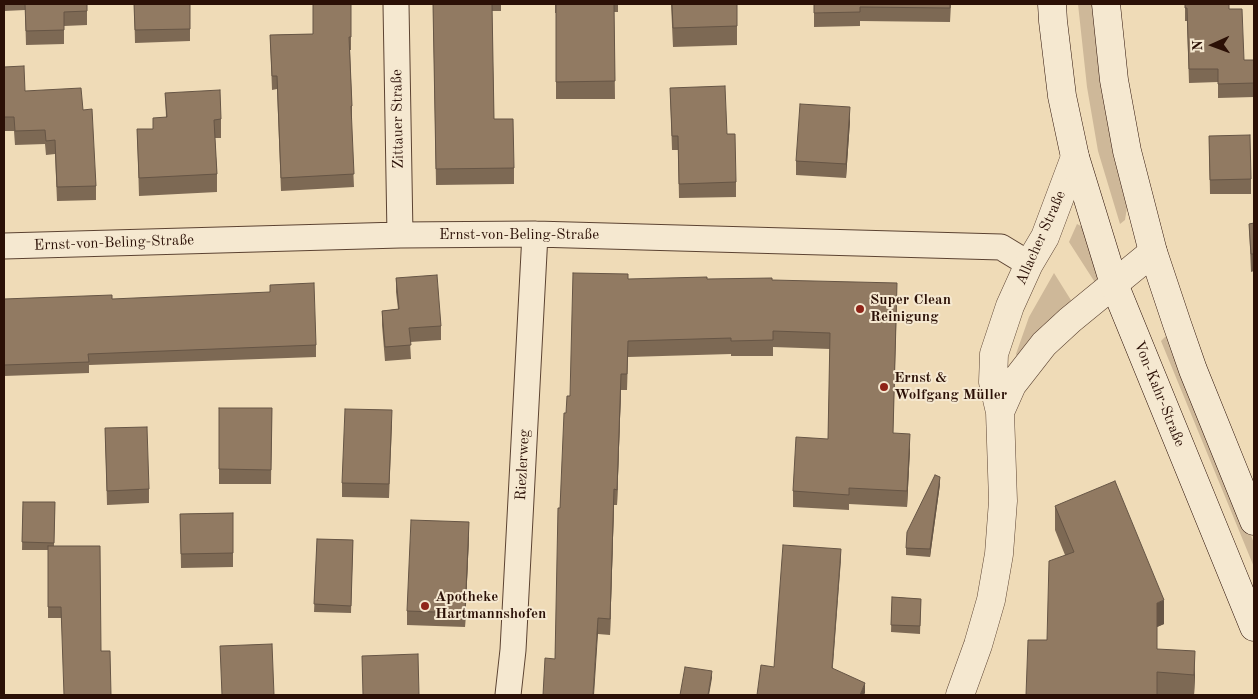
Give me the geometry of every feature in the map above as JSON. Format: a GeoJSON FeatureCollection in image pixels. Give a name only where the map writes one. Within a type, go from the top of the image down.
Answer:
{"type":"FeatureCollection","features":[{"type":"Feature","properties":{"kind":"main road"},"geometry":{"type":"LineString","coordinates":[[1052,4],[1062,96],[1076,157]]}},
{"type":"Feature","properties":{"kind":"main road"},"geometry":{"type":"LineString","coordinates":[[1106,4],[1114,80],[1127,151],[1153,252],[1194,370],[1254,521]]}},
{"type":"Feature","properties":{"kind":"main road","name":"Allacher Straße"},"geometry":{"type":"LineString","coordinates":[[960,695],[978,645],[991,600],[998,557],[1003,502],[1000,412],[993,382],[994,354],[1010,306],[1029,264],[1045,237],[1076,157]]}},
{"type":"Feature","properties":{"kind":"main road","name":"Von-Kahr-Straße"},"geometry":{"type":"LineString","coordinates":[[1076,157],[1114,284],[1254,627]]}},
{"type":"Feature","properties":{"kind":"main road","name":"Allacher Straße"},"geometry":{"type":"LineString","coordinates":[[1000,412],[1012,385],[1044,344],[1070,320],[1153,252]]}},
{"type":"Feature","properties":{"kind":"street","name":"Zittauer Straße"},"geometry":{"type":"LineString","coordinates":[[396,4],[400,235]]}},
{"type":"Feature","properties":{"kind":"street","name":"Ernst-von-Beling-Straße"},"geometry":{"type":"LineString","coordinates":[[4,246],[400,235],[535,234],[1001,246],[1029,264]]}},
{"type":"Feature","properties":{"kind":"street","name":"Riezlerweg"},"geometry":{"type":"LineString","coordinates":[[508,695],[513,650],[535,234]]}},
{"type":"Feature","properties":{"kind":"shaded area"},"geometry":{"type":"Polygon","coordinates":[[[1078,4],[1096,4],[1129,195],[1125,220],[1120,224],[1098,151],[1087,87],[1078,4]]]}},
{"type":"Feature","properties":{"kind":"shaded area"},"geometry":{"type":"Polygon","coordinates":[[[1077,224],[1085,228],[1100,279],[1096,284],[1069,242],[1077,224]]]}},
{"type":"Feature","properties":{"kind":"shaded area"},"geometry":{"type":"Polygon","coordinates":[[[1054,273],[1074,305],[1018,359],[1016,354],[1029,317],[1054,273]]]}},
{"type":"Feature","properties":{"kind":"shaded area"},"geometry":{"type":"Polygon","coordinates":[[[1169,333],[1254,543],[1254,567],[1161,341],[1169,333]]]}},
{"type":"Feature","properties":{"kind":"building"},"geometry":{"type":"Polygon","coordinates":[[[25,4],[87,4],[87,11],[64,12],[64,30],[26,31],[25,4]]]}},
{"type":"Feature","properties":{"kind":"building"},"geometry":{"type":"Polygon","coordinates":[[[134,4],[190,4],[190,29],[135,30],[134,4]]]}},
{"type":"Feature","properties":{"kind":"building"},"geometry":{"type":"Polygon","coordinates":[[[313,4],[351,4],[351,37],[349,37],[354,174],[281,178],[277,76],[272,76],[270,35],[313,34],[313,4]]]}},
{"type":"Feature","properties":{"kind":"building"},"geometry":{"type":"Polygon","coordinates":[[[433,4],[492,4],[494,119],[513,119],[514,168],[436,169],[433,4]]]}},
{"type":"Feature","properties":{"kind":"building"},"geometry":{"type":"Polygon","coordinates":[[[556,4],[614,4],[615,81],[556,82],[556,4]]]}},
{"type":"Feature","properties":{"kind":"building"},"geometry":{"type":"Polygon","coordinates":[[[672,4],[737,4],[737,26],[673,28],[672,4]]]}},
{"type":"Feature","properties":{"kind":"building"},"geometry":{"type":"Polygon","coordinates":[[[814,4],[950,4],[950,8],[860,7],[860,12],[814,13],[814,4]]]}},
{"type":"Feature","properties":{"kind":"building"},"geometry":{"type":"Polygon","coordinates":[[[1185,4],[1229,4],[1229,9],[1242,9],[1244,60],[1254,60],[1254,83],[1218,84],[1218,69],[1189,69],[1187,8],[1185,8],[1185,4]]]}},
{"type":"Feature","properties":{"kind":"building"},"geometry":{"type":"Polygon","coordinates":[[[24,66],[25,91],[81,88],[83,110],[92,109],[96,186],[57,187],[55,140],[46,141],[45,130],[15,131],[14,117],[4,117],[4,67],[24,66]]]}},
{"type":"Feature","properties":{"kind":"building"},"geometry":{"type":"Polygon","coordinates":[[[725,86],[727,134],[735,134],[736,182],[679,184],[678,136],[672,136],[670,88],[725,86]]]}},
{"type":"Feature","properties":{"kind":"building"},"geometry":{"type":"Polygon","coordinates":[[[220,90],[221,119],[214,120],[217,174],[139,178],[137,129],[153,129],[153,118],[167,117],[165,93],[220,90]]]}},
{"type":"Feature","properties":{"kind":"building"},"geometry":{"type":"Polygon","coordinates":[[[800,104],[850,107],[846,164],[796,161],[800,104]]]}},
{"type":"Feature","properties":{"kind":"building"},"geometry":{"type":"Polygon","coordinates":[[[1250,135],[1251,179],[1210,180],[1209,136],[1250,135]]]}},
{"type":"Feature","properties":{"kind":"building"},"geometry":{"type":"Polygon","coordinates":[[[1254,223],[1254,254],[1251,254],[1249,224],[1254,223]]]}},
{"type":"Feature","properties":{"kind":"building"},"geometry":{"type":"Polygon","coordinates":[[[573,273],[628,274],[628,279],[707,277],[707,279],[772,278],[772,280],[897,283],[893,433],[910,434],[907,491],[849,488],[849,495],[793,491],[796,437],[828,439],[830,333],[773,331],[773,340],[731,341],[731,338],[628,341],[627,374],[621,374],[617,490],[614,489],[610,619],[598,618],[593,695],[543,695],[545,658],[555,659],[558,508],[560,508],[564,413],[566,413],[567,396],[570,396],[573,273]]]}},
{"type":"Feature","properties":{"kind":"building"},"geometry":{"type":"Polygon","coordinates":[[[437,275],[441,326],[409,328],[411,345],[385,347],[382,311],[399,309],[396,278],[437,275]]]}},
{"type":"Feature","properties":{"kind":"building"},"geometry":{"type":"Polygon","coordinates":[[[314,283],[316,345],[88,354],[89,362],[4,365],[4,299],[112,295],[112,299],[270,292],[270,285],[314,283]]]}},
{"type":"Feature","properties":{"kind":"building"},"geometry":{"type":"Polygon","coordinates":[[[219,408],[272,408],[271,470],[219,469],[219,408]]]}},
{"type":"Feature","properties":{"kind":"building"},"geometry":{"type":"Polygon","coordinates":[[[345,409],[392,410],[389,484],[342,483],[345,409]]]}},
{"type":"Feature","properties":{"kind":"building"},"geometry":{"type":"Polygon","coordinates":[[[147,427],[149,489],[107,491],[105,428],[147,427]]]}},
{"type":"Feature","properties":{"kind":"building"},"geometry":{"type":"Polygon","coordinates":[[[935,475],[940,477],[930,549],[906,548],[907,532],[935,475]]]}},
{"type":"Feature","properties":{"kind":"building"},"geometry":{"type":"Polygon","coordinates":[[[1115,481],[1164,600],[1157,603],[1157,649],[1195,651],[1194,675],[1157,672],[1157,695],[1026,695],[1028,640],[1047,640],[1049,561],[1074,552],[1055,506],[1115,481]]]}},
{"type":"Feature","properties":{"kind":"building"},"geometry":{"type":"Polygon","coordinates":[[[23,502],[55,502],[54,543],[22,542],[23,502]]]}},
{"type":"Feature","properties":{"kind":"building"},"geometry":{"type":"Polygon","coordinates":[[[233,513],[233,553],[181,554],[180,514],[233,513]]]}},
{"type":"Feature","properties":{"kind":"building"},"geometry":{"type":"Polygon","coordinates":[[[411,520],[469,522],[465,613],[407,611],[411,520]]]}},
{"type":"Feature","properties":{"kind":"building"},"geometry":{"type":"Polygon","coordinates":[[[317,539],[353,540],[351,606],[314,604],[317,539]]]}},
{"type":"Feature","properties":{"kind":"building"},"geometry":{"type":"Polygon","coordinates":[[[783,545],[841,549],[832,668],[865,683],[860,695],[757,695],[761,665],[774,667],[783,545]]]}},
{"type":"Feature","properties":{"kind":"building"},"geometry":{"type":"Polygon","coordinates":[[[48,546],[100,546],[101,651],[110,651],[111,695],[64,695],[61,607],[48,607],[48,546]]]}},
{"type":"Feature","properties":{"kind":"building"},"geometry":{"type":"Polygon","coordinates":[[[892,597],[921,599],[920,626],[891,625],[892,597]]]}},
{"type":"Feature","properties":{"kind":"building"},"geometry":{"type":"Polygon","coordinates":[[[272,644],[274,695],[222,695],[220,646],[272,644]]]}},
{"type":"Feature","properties":{"kind":"building"},"geometry":{"type":"Polygon","coordinates":[[[418,654],[419,695],[363,695],[362,656],[418,654]]]}},
{"type":"Feature","properties":{"kind":"building"},"geometry":{"type":"Polygon","coordinates":[[[685,667],[712,671],[708,695],[680,695],[685,667]]]}},
{"type":"Feature","properties":{"kind":"place","name":"Super Clean Reinigung"},"geometry":{"type":"Point","coordinates":[860,309]}},
{"type":"Feature","properties":{"kind":"place","name":"Ernst & Wolfgang Müller"},"geometry":{"type":"Point","coordinates":[884,387]}},
{"type":"Feature","properties":{"kind":"place","name":"Apotheke Hartmannshofen"},"geometry":{"type":"Point","coordinates":[425,606]}}]}
